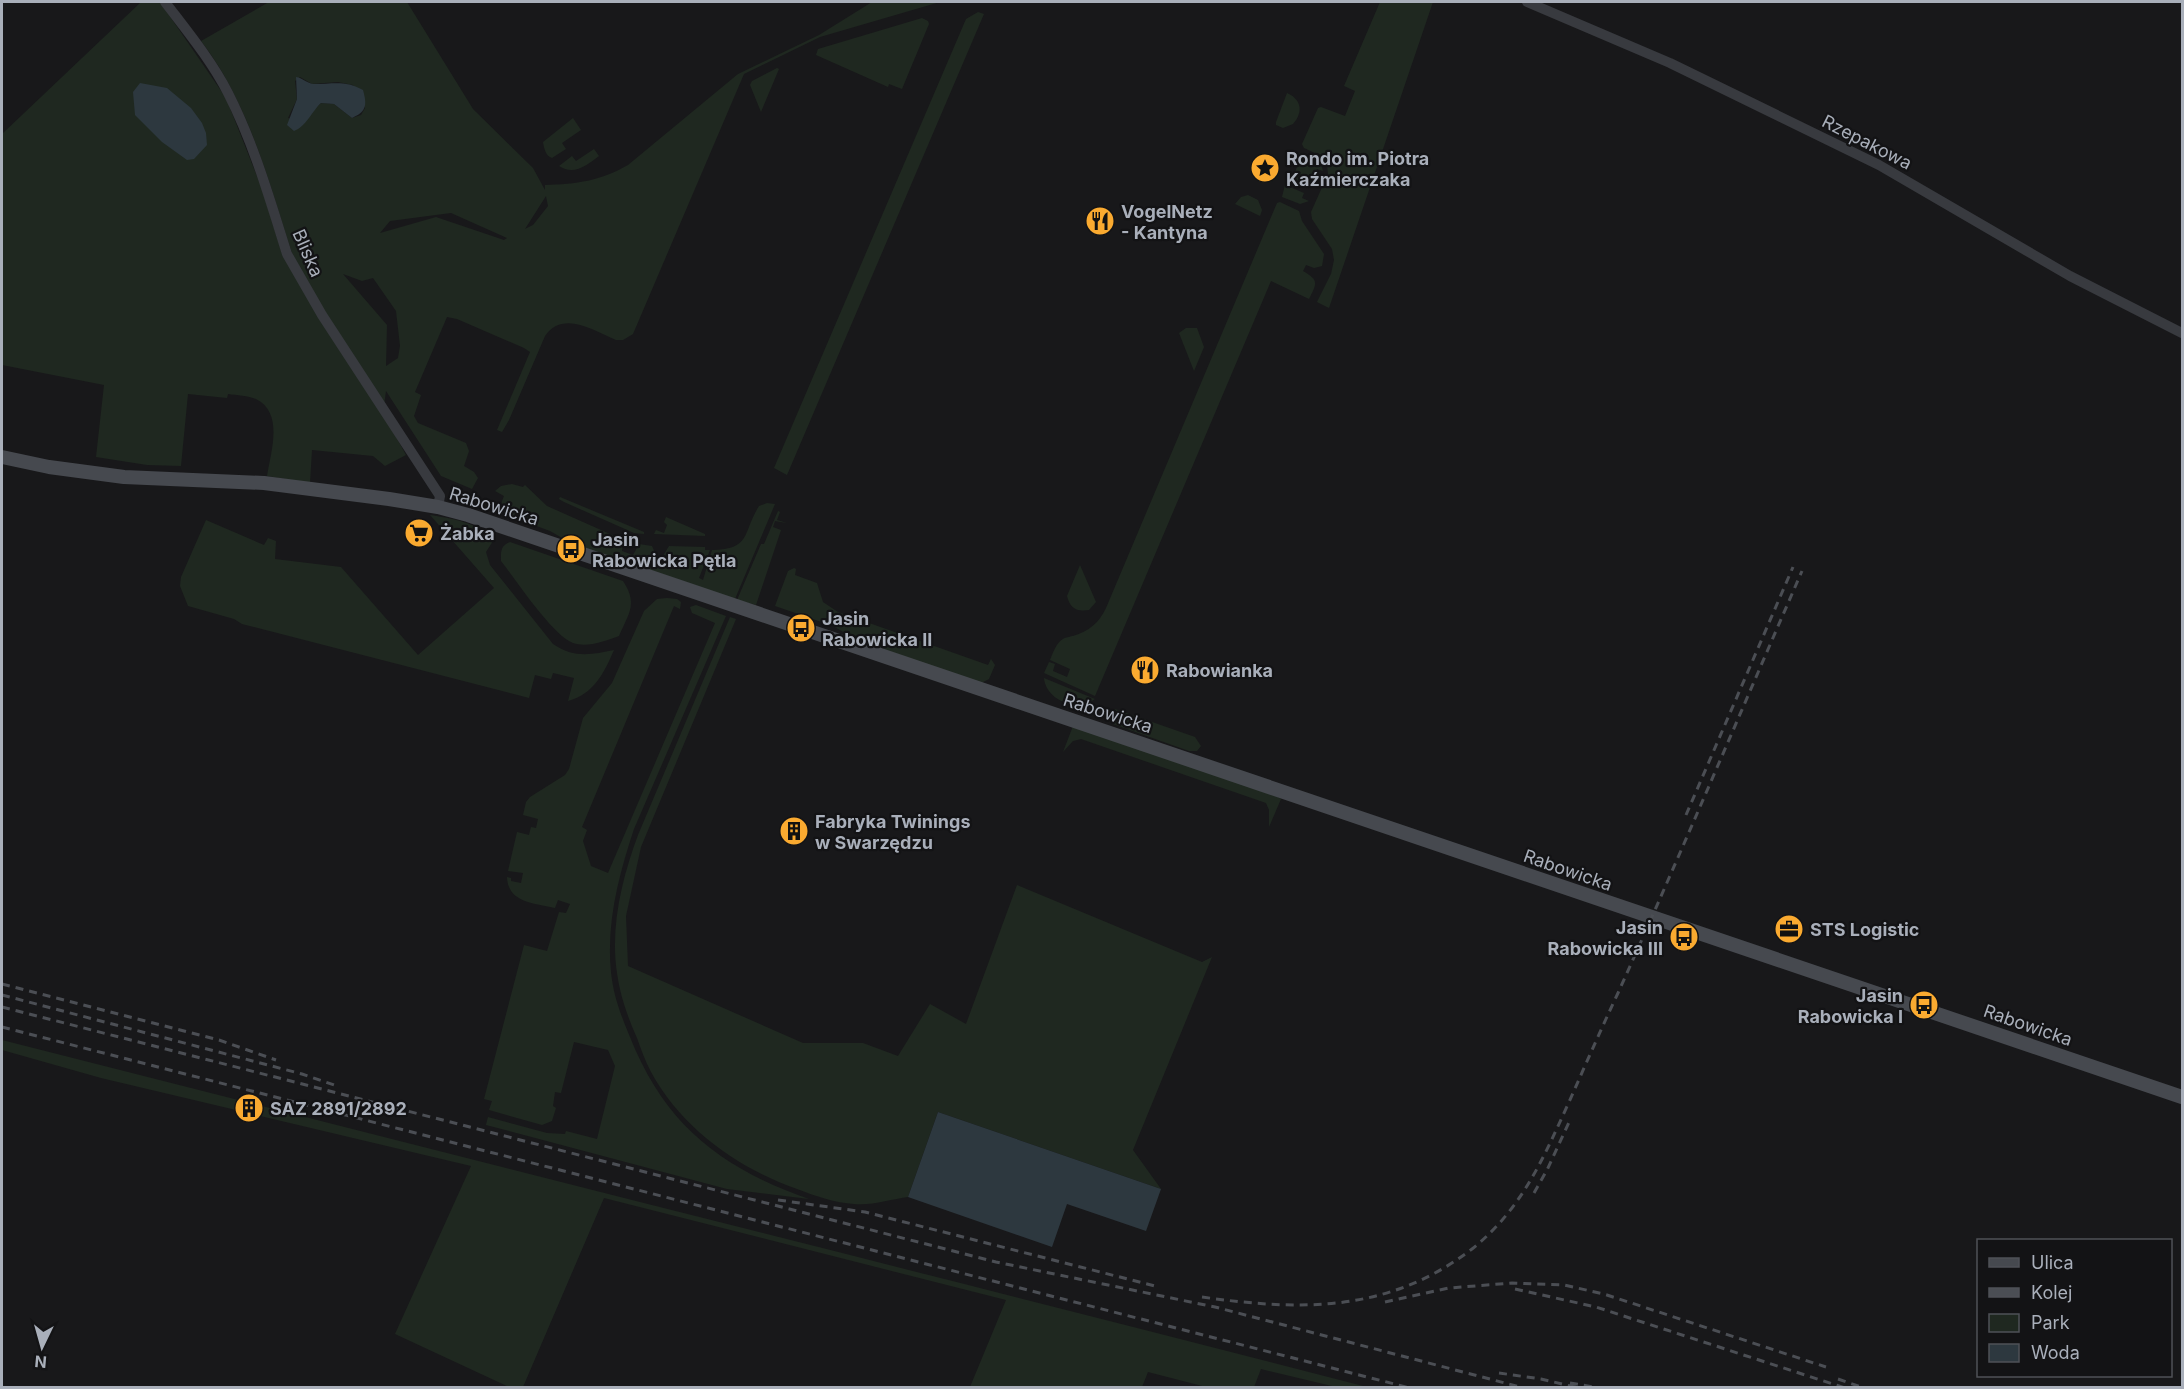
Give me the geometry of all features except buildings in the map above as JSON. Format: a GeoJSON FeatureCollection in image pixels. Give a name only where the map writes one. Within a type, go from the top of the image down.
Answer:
{"type":"FeatureCollection","features":[{"type":"Feature","properties":{"kind":"street","name":"Bliska"},"geometry":{"type":"LineString","coordinates":[[165,2],[228,92],[253,150],[287,254],[295,270],[440,496],[438,507]]}},
{"type":"Feature","properties":{"kind":"street","name":"Rzepakowa"},"geometry":{"type":"LineString","coordinates":[[1527,2],[1670,63],[1879,165],[2070,276],[2182,333]]}},
{"type":"Feature","properties":{"kind":"street","name":"Rabowicka"},"geometry":{"type":"LineString","coordinates":[[2,457],[124,477],[264,483],[438,507],[476,517],[2182,1097]]}},
{"type":"Feature","properties":{"kind":"green space"},"geometry":{"type":"Polygon","coordinates":[[[141,2],[160,2],[226,98],[262,189],[283,257],[293,256],[266,172],[245,117],[218,65],[201,41],[269,2],[407,2],[473,109],[533,168],[545,190],[545,185],[588,181],[608,175],[628,165],[738,74],[819,35],[872,2],[940,2],[820,37],[744,74],[633,334],[623,340],[616,340],[579,324],[560,324],[552,328],[545,336],[502,432],[497,430],[530,352],[457,319],[447,317],[415,392],[421,395],[414,416],[418,423],[466,443],[469,451],[464,466],[474,472],[478,478],[472,489],[441,476],[386,391],[383,413],[406,455],[385,466],[373,456],[312,450],[310,483],[267,476],[274,433],[270,413],[265,405],[256,399],[228,394],[227,398],[188,394],[181,466],[147,465],[96,457],[104,385],[2,365],[2,134],[141,2]],[[300,77],[295,81],[297,99],[288,118],[304,123],[321,103],[334,104],[352,118],[361,115],[365,108],[353,85],[338,82],[312,84],[300,77]],[[546,196],[525,229],[533,225],[548,206],[546,196]],[[451,213],[390,221],[380,233],[436,217],[504,240],[507,238],[451,213]],[[343,274],[387,325],[386,366],[398,358],[400,346],[396,311],[373,278],[362,281],[343,274]]]}},
{"type":"Feature","properties":{"kind":"green space"},"geometry":{"type":"Polygon","coordinates":[[[1380,2],[1433,2],[1329,308],[1317,302],[1331,274],[1334,260],[1332,249],[1312,219],[1311,212],[1328,174],[1328,168],[1321,157],[1304,148],[1302,144],[1318,108],[1321,107],[1345,116],[1355,91],[1344,86],[1380,2]]]}},
{"type":"Feature","properties":{"kind":"green space"},"geometry":{"type":"Polygon","coordinates":[[[978,12],[984,14],[787,475],[774,468],[966,19],[978,12]]]}},
{"type":"Feature","properties":{"kind":"green space"},"geometry":{"type":"Polygon","coordinates":[[[922,18],[929,24],[902,89],[889,84],[888,87],[816,55],[818,49],[922,18]]]}},
{"type":"Feature","properties":{"kind":"green space"},"geometry":{"type":"Polygon","coordinates":[[[779,69],[761,112],[750,85],[752,81],[779,69]]]}},
{"type":"Feature","properties":{"kind":"green space"},"geometry":{"type":"Polygon","coordinates":[[[1287,93],[1298,102],[1300,110],[1293,124],[1283,128],[1276,125],[1276,122],[1287,93]]]}},
{"type":"Feature","properties":{"kind":"green space"},"geometry":{"type":"Polygon","coordinates":[[[573,118],[581,130],[562,143],[566,149],[550,157],[543,142],[573,118]]]}},
{"type":"Feature","properties":{"kind":"green space"},"geometry":{"type":"Polygon","coordinates":[[[594,149],[599,156],[585,166],[570,170],[559,166],[572,156],[576,161],[594,149]]]}},
{"type":"Feature","properties":{"kind":"green space"},"geometry":{"type":"Polygon","coordinates":[[[1265,153],[1275,158],[1280,168],[1275,178],[1265,183],[1255,178],[1250,168],[1255,158],[1265,153]]]}},
{"type":"Feature","properties":{"kind":"green space"},"geometry":{"type":"Polygon","coordinates":[[[1299,153],[1314,158],[1322,167],[1323,171],[1317,169],[1315,173],[1319,175],[1313,187],[1295,179],[1299,162],[1296,160],[1299,153]]]}},
{"type":"Feature","properties":{"kind":"green space"},"geometry":{"type":"Polygon","coordinates":[[[1285,185],[1304,193],[1302,198],[1309,201],[1300,204],[1282,197],[1285,185]]]}},
{"type":"Feature","properties":{"kind":"green space"},"geometry":{"type":"Polygon","coordinates":[[[1248,195],[1258,200],[1262,210],[1260,216],[1235,204],[1241,197],[1248,195]]]}},
{"type":"Feature","properties":{"kind":"green space"},"geometry":{"type":"Polygon","coordinates":[[[1280,202],[1299,211],[1302,221],[1324,254],[1322,266],[1314,268],[1306,265],[1303,271],[1314,280],[1314,289],[1309,299],[1271,281],[1095,696],[1044,673],[1049,662],[1055,664],[1053,671],[1067,677],[1070,669],[1050,660],[1055,648],[1064,639],[1093,626],[1106,608],[1277,203],[1280,202]]]}},
{"type":"Feature","properties":{"kind":"green space"},"geometry":{"type":"Polygon","coordinates":[[[1186,328],[1197,328],[1204,347],[1194,371],[1179,333],[1186,328]]]}},
{"type":"Feature","properties":{"kind":"green space"},"geometry":{"type":"Polygon","coordinates":[[[512,484],[523,487],[525,485],[547,506],[619,538],[623,542],[622,551],[633,555],[639,544],[652,546],[656,555],[653,564],[657,566],[669,546],[705,547],[705,550],[710,550],[699,578],[703,580],[712,550],[725,549],[740,543],[759,506],[767,503],[775,504],[735,599],[571,543],[550,531],[493,510],[488,504],[500,506],[504,496],[495,491],[501,486],[512,484]]]}},
{"type":"Feature","properties":{"kind":"green space"},"geometry":{"type":"Polygon","coordinates":[[[560,497],[644,532],[644,534],[634,533],[564,502],[559,499],[560,497]]]}},
{"type":"Feature","properties":{"kind":"green space"},"geometry":{"type":"Polygon","coordinates":[[[778,511],[780,512],[777,520],[787,523],[775,521],[773,527],[781,530],[756,605],[737,600],[761,544],[764,544],[778,511]]]}},
{"type":"Feature","properties":{"kind":"green space"},"geometry":{"type":"Polygon","coordinates":[[[430,515],[465,522],[488,535],[493,541],[486,552],[490,565],[553,644],[568,652],[582,654],[614,650],[602,674],[591,688],[577,698],[568,701],[574,678],[553,673],[551,679],[535,675],[529,698],[242,624],[234,619],[188,606],[180,586],[181,577],[206,520],[264,545],[268,538],[276,541],[275,559],[341,567],[418,655],[494,588],[430,515]]]}},
{"type":"Feature","properties":{"kind":"green space"},"geometry":{"type":"Polygon","coordinates":[[[666,517],[705,536],[654,534],[656,530],[664,533],[667,525],[664,522],[666,517]]]}},
{"type":"Feature","properties":{"kind":"green space"},"geometry":{"type":"Polygon","coordinates":[[[510,542],[623,581],[628,589],[631,602],[629,615],[619,636],[584,645],[573,643],[555,630],[501,561],[503,547],[510,542]]]}},
{"type":"Feature","properties":{"kind":"green space"},"geometry":{"type":"Polygon","coordinates":[[[1080,565],[1096,602],[1089,610],[1074,608],[1067,596],[1080,565]]]}},
{"type":"Feature","properties":{"kind":"green space"},"geometry":{"type":"Polygon","coordinates":[[[796,569],[795,575],[817,583],[823,602],[838,612],[988,665],[991,659],[995,665],[989,679],[981,683],[864,644],[833,626],[775,606],[788,571],[796,569]]]}},
{"type":"Feature","properties":{"kind":"green space"},"geometry":{"type":"Polygon","coordinates":[[[667,598],[681,602],[680,609],[674,606],[582,827],[587,830],[583,841],[591,866],[608,873],[715,623],[692,613],[690,607],[696,605],[726,616],[634,829],[619,881],[610,935],[611,972],[618,1005],[644,1068],[660,1095],[679,1119],[723,1157],[749,1173],[809,1199],[727,1189],[486,1125],[488,1117],[547,1133],[565,1134],[566,1131],[597,1139],[615,1066],[608,1050],[574,1042],[561,1093],[555,1092],[553,1106],[556,1108],[552,1121],[542,1125],[489,1110],[492,1101],[484,1099],[524,945],[547,951],[559,912],[566,913],[570,904],[558,900],[555,908],[531,903],[517,897],[508,886],[507,877],[511,878],[511,881],[521,883],[523,873],[508,871],[517,832],[529,835],[531,827],[536,828],[538,819],[523,815],[526,802],[530,797],[565,775],[569,769],[583,718],[612,683],[644,611],[657,599],[667,598]]]}},
{"type":"Feature","properties":{"kind":"green space"},"geometry":{"type":"Polygon","coordinates":[[[730,617],[736,619],[641,847],[626,916],[628,966],[803,1043],[863,1043],[898,1056],[930,1004],[966,1024],[1017,885],[1202,962],[1212,957],[1133,1150],[1161,1189],[938,1112],[908,1197],[867,1204],[840,1202],[775,1180],[733,1158],[695,1129],[664,1093],[647,1064],[622,998],[615,956],[616,920],[622,885],[638,835],[730,617]]]}},
{"type":"Feature","properties":{"kind":"green space"},"geometry":{"type":"Polygon","coordinates":[[[1044,678],[1095,699],[1080,704],[1064,702],[1050,693],[1044,678]]]}},
{"type":"Feature","properties":{"kind":"green space"},"geometry":{"type":"Polygon","coordinates":[[[1115,709],[1195,737],[1201,746],[1197,751],[1189,751],[1113,724],[1110,718],[1112,710],[1115,709]]]}},
{"type":"Feature","properties":{"kind":"green space"},"geometry":{"type":"Polygon","coordinates":[[[1073,726],[1275,795],[1281,799],[1269,827],[1269,810],[1266,803],[1081,739],[1073,741],[1063,752],[1073,726]]]}},
{"type":"Feature","properties":{"kind":"green space"},"geometry":{"type":"Polygon","coordinates":[[[2,1040],[1367,1387],[1336,1387],[1261,1369],[1254,1387],[1206,1387],[1148,1372],[1142,1387],[970,1387],[1006,1300],[604,1198],[523,1387],[509,1387],[395,1334],[471,1166],[101,1078],[2,1050],[2,1040]]]}},
{"type":"Feature","properties":{"kind":"water"},"geometry":{"type":"Polygon","coordinates":[[[296,77],[312,84],[339,83],[357,87],[363,90],[365,107],[361,113],[352,118],[334,104],[321,103],[302,126],[294,131],[287,125],[297,99],[296,77]]]}},
{"type":"Feature","properties":{"kind":"water"},"geometry":{"type":"Polygon","coordinates":[[[140,83],[167,88],[191,108],[202,123],[207,145],[194,159],[187,160],[162,142],[135,115],[133,92],[140,83]]]}},
{"type":"Feature","properties":{"kind":"water"},"geometry":{"type":"Polygon","coordinates":[[[938,1112],[1161,1189],[1146,1231],[1067,1204],[1052,1247],[908,1197],[938,1112]]]}},
{"type":"Feature","properties":{"kind":"railway"},"geometry":{"type":"LineString","coordinates":[[1686,815],[1793,567]]}},
{"type":"Feature","properties":{"kind":"railway"},"geometry":{"type":"LineString","coordinates":[[1202,1297],[1239,1302],[1309,1305],[1376,1296],[1408,1285],[1440,1270],[1472,1249],[1505,1217],[1530,1182],[1559,1123],[1665,888],[1802,571]]}},
{"type":"Feature","properties":{"kind":"railway"},"geometry":{"type":"LineString","coordinates":[[2,984],[219,1040],[276,1060]]}},
{"type":"Feature","properties":{"kind":"railway"},"geometry":{"type":"LineString","coordinates":[[2,995],[302,1074],[337,1086]]}},
{"type":"Feature","properties":{"kind":"railway"},"geometry":{"type":"LineString","coordinates":[[2,1007],[996,1262],[1215,1307],[1524,1388]]}},
{"type":"Feature","properties":{"kind":"railway"},"geometry":{"type":"LineString","coordinates":[[2,1027],[1410,1388]]}},
{"type":"Feature","properties":{"kind":"railway"},"geometry":{"type":"LineString","coordinates":[[1534,1193],[1571,1118]]}},
{"type":"Feature","properties":{"kind":"railway"},"geometry":{"type":"LineString","coordinates":[[778,1200],[865,1212],[1155,1286]]}},
{"type":"Feature","properties":{"kind":"railway"},"geometry":{"type":"LineString","coordinates":[[1385,1302],[1449,1288],[1512,1283],[1564,1285],[1604,1294],[1826,1367]]}},
{"type":"Feature","properties":{"kind":"railway"},"geometry":{"type":"LineString","coordinates":[[1515,1289],[1596,1307],[1845,1388]]}},
{"type":"Feature","properties":{"kind":"railway"},"geometry":{"type":"LineString","coordinates":[[1499,1373],[1541,1379],[1579,1388]]}},
{"type":"Feature","properties":{"kind":"railway"},"geometry":{"type":"LineString","coordinates":[[1838,1379],[1864,1388]]}},
{"type":"Feature","properties":{"kind":"railway"},"geometry":{"type":"LineString","coordinates":[[1570,1383],[1600,1388]]}},
{"type":"Feature","properties":{"kind":"place","name":"Rondo im. Piotra Kaźmierczaka"},"geometry":{"type":"Point","coordinates":[1265,168]}},
{"type":"Feature","properties":{"kind":"place","name":"VogelNetz - Kantyna"},"geometry":{"type":"Point","coordinates":[1100,221]}},
{"type":"Feature","properties":{"kind":"place","name":"Żabka"},"geometry":{"type":"Point","coordinates":[419,533]}},
{"type":"Feature","properties":{"kind":"place","name":"Jasin Rabowicka Pętla"},"geometry":{"type":"Point","coordinates":[571,549]}},
{"type":"Feature","properties":{"kind":"place","name":"Jasin Rabowicka II"},"geometry":{"type":"Point","coordinates":[801,628]}},
{"type":"Feature","properties":{"kind":"place","name":"Rabowianka"},"geometry":{"type":"Point","coordinates":[1145,670]}},
{"type":"Feature","properties":{"kind":"place","name":"Fabryka Twinings w Swarzędzu"},"geometry":{"type":"Point","coordinates":[794,831]}},
{"type":"Feature","properties":{"kind":"place","name":"STS Logistic"},"geometry":{"type":"Point","coordinates":[1789,929]}},
{"type":"Feature","properties":{"kind":"place","name":"Jasin Rabowicka III"},"geometry":{"type":"Point","coordinates":[1684,937]}},
{"type":"Feature","properties":{"kind":"place","name":"Jasin Rabowicka I"},"geometry":{"type":"Point","coordinates":[1924,1005]}},
{"type":"Feature","properties":{"kind":"place","name":"SAZ 2891/2892"},"geometry":{"type":"Point","coordinates":[249,1108]}}]}
